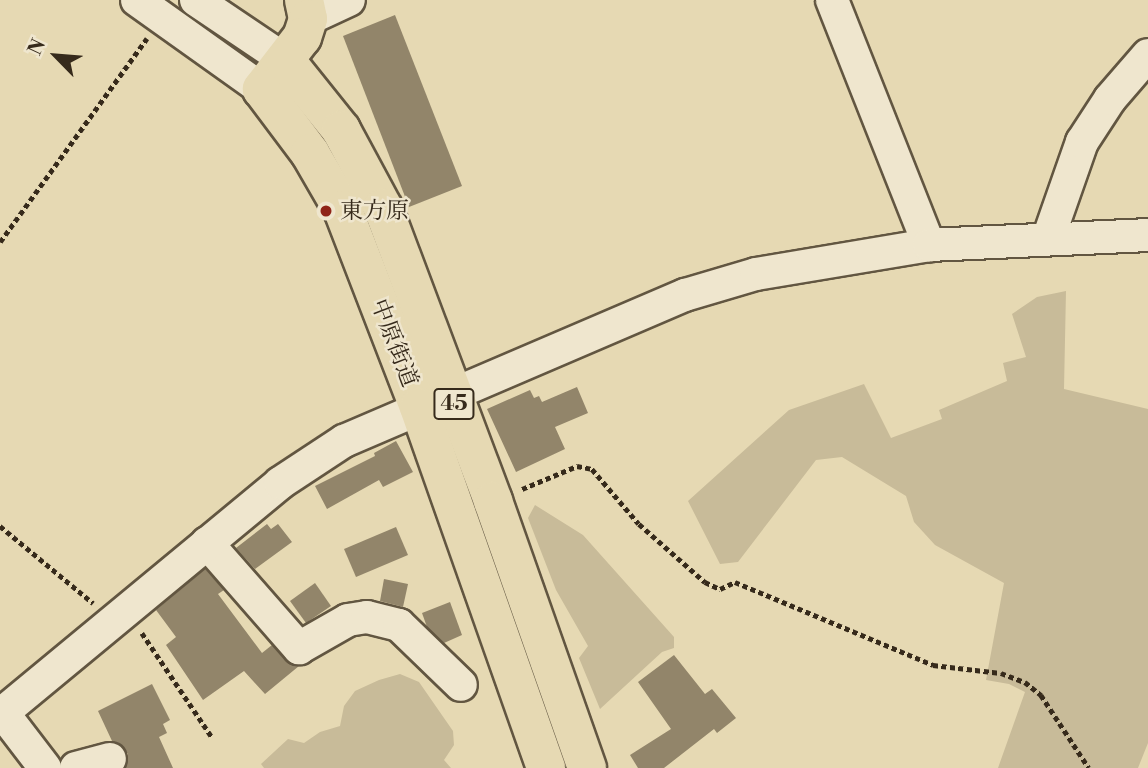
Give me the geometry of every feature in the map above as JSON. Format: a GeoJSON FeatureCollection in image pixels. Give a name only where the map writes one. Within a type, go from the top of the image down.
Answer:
{"type":"FeatureCollection","features":[{"type":"Feature","properties":{"kind":"main road"},"geometry":{"type":"LineString","coordinates":[[274,74],[302,37],[306,9]]}},
{"type":"Feature","properties":{"kind":"main road","name":"中原街道"},"geometry":{"type":"LineString","coordinates":[[274,74],[310,153],[343,210],[435,400],[493,501],[587,768]]}},
{"type":"Feature","properties":{"kind":"main road","name":"中原街道"},"geometry":{"type":"LineString","coordinates":[[435,400],[546,768]]}},
{"type":"Feature","properties":{"kind":"street"},"geometry":{"type":"LineString","coordinates":[[195,0],[274,74]]}},
{"type":"Feature","properties":{"kind":"street"},"geometry":{"type":"LineString","coordinates":[[306,9],[349,0]]}},
{"type":"Feature","properties":{"kind":"street"},"geometry":{"type":"LineString","coordinates":[[832,0],[929,245]]}},
{"type":"Feature","properties":{"kind":"street"},"geometry":{"type":"LineString","coordinates":[[150,8],[274,74]]}},
{"type":"Feature","properties":{"kind":"street"},"geometry":{"type":"LineString","coordinates":[[1048,239],[1082,142],[1110,99],[1148,55]]}},
{"type":"Feature","properties":{"kind":"street"},"geometry":{"type":"LineString","coordinates":[[45,768],[1,714],[281,483],[344,441],[685,295],[755,274],[929,245],[1148,235]]}},
{"type":"Feature","properties":{"kind":"street"},"geometry":{"type":"LineString","coordinates":[[207,543],[299,648],[348,620],[367,617],[399,625],[461,685]]}},
{"type":"Feature","properties":{"kind":"street"},"geometry":{"type":"LineString","coordinates":[[76,768],[110,759]]}},
{"type":"Feature","properties":{"kind":"path"},"geometry":{"type":"LineString","coordinates":[[0,242],[150,8]]}},
{"type":"Feature","properties":{"kind":"path"},"geometry":{"type":"LineString","coordinates":[[493,501],[577,466],[592,469],[639,524],[705,582],[720,589],[735,582],[933,665],[1001,673],[1025,681],[1041,695],[1089,768]]}},
{"type":"Feature","properties":{"kind":"path"},"geometry":{"type":"LineString","coordinates":[[0,526],[119,614],[212,737]]}},
{"type":"Feature","properties":{"kind":"shaded area"},"geometry":{"type":"Polygon","coordinates":[[[1066,291],[1064,389],[1148,409],[1148,743],[1138,768],[998,768],[1025,692],[1009,684],[986,680],[1004,583],[935,545],[914,522],[906,496],[842,457],[816,460],[738,562],[720,564],[688,501],[789,410],[864,384],[891,438],[942,419],[939,410],[1007,381],[1003,363],[1026,357],[1012,314],[1037,297],[1066,291]]]}},
{"type":"Feature","properties":{"kind":"shaded area"},"geometry":{"type":"Polygon","coordinates":[[[535,505],[583,535],[674,637],[674,648],[662,652],[600,709],[579,658],[588,646],[556,590],[528,518],[535,505]]]}},
{"type":"Feature","properties":{"kind":"shaded area"},"geometry":{"type":"Polygon","coordinates":[[[400,674],[419,682],[453,731],[454,745],[444,760],[451,768],[264,768],[261,764],[288,739],[304,743],[320,732],[340,726],[344,706],[355,691],[400,674]]]}},
{"type":"Feature","properties":{"kind":"building"},"geometry":{"type":"Polygon","coordinates":[[[395,15],[462,186],[409,207],[343,36],[395,15]]]}},
{"type":"Feature","properties":{"kind":"building"},"geometry":{"type":"Polygon","coordinates":[[[577,387],[588,413],[555,427],[565,449],[516,472],[487,409],[530,390],[534,398],[539,396],[542,402],[577,387]]]}},
{"type":"Feature","properties":{"kind":"building"},"geometry":{"type":"Polygon","coordinates":[[[396,441],[413,472],[383,487],[379,480],[327,509],[315,486],[375,456],[374,453],[396,441]]]}},
{"type":"Feature","properties":{"kind":"building"},"geometry":{"type":"Polygon","coordinates":[[[267,524],[271,529],[278,524],[292,542],[255,569],[236,548],[267,524]]]}},
{"type":"Feature","properties":{"kind":"building"},"geometry":{"type":"Polygon","coordinates":[[[396,527],[408,555],[356,577],[344,549],[396,527]]]}},
{"type":"Feature","properties":{"kind":"building"},"geometry":{"type":"Polygon","coordinates":[[[205,569],[224,590],[218,594],[262,653],[272,645],[286,661],[299,666],[265,694],[244,671],[203,700],[166,645],[176,637],[156,610],[205,569]]]}},
{"type":"Feature","properties":{"kind":"building"},"geometry":{"type":"Polygon","coordinates":[[[384,579],[408,584],[403,607],[380,601],[384,579]]]}},
{"type":"Feature","properties":{"kind":"building"},"geometry":{"type":"Polygon","coordinates":[[[315,583],[331,606],[306,623],[290,601],[315,583]]]}},
{"type":"Feature","properties":{"kind":"building"},"geometry":{"type":"Polygon","coordinates":[[[450,602],[462,635],[444,643],[427,627],[422,613],[450,602]]]}},
{"type":"Feature","properties":{"kind":"building"},"geometry":{"type":"Polygon","coordinates":[[[674,655],[705,694],[712,689],[736,718],[717,733],[714,729],[664,768],[638,768],[630,755],[671,729],[638,682],[674,655]]]}},
{"type":"Feature","properties":{"kind":"building"},"geometry":{"type":"Polygon","coordinates":[[[152,684],[170,720],[163,724],[167,733],[159,737],[173,768],[125,768],[128,754],[122,746],[112,741],[98,711],[152,684]]]}},
{"type":"Feature","properties":{"kind":"place","name":"東方原"},"geometry":{"type":"Point","coordinates":[326,211]}}]}
